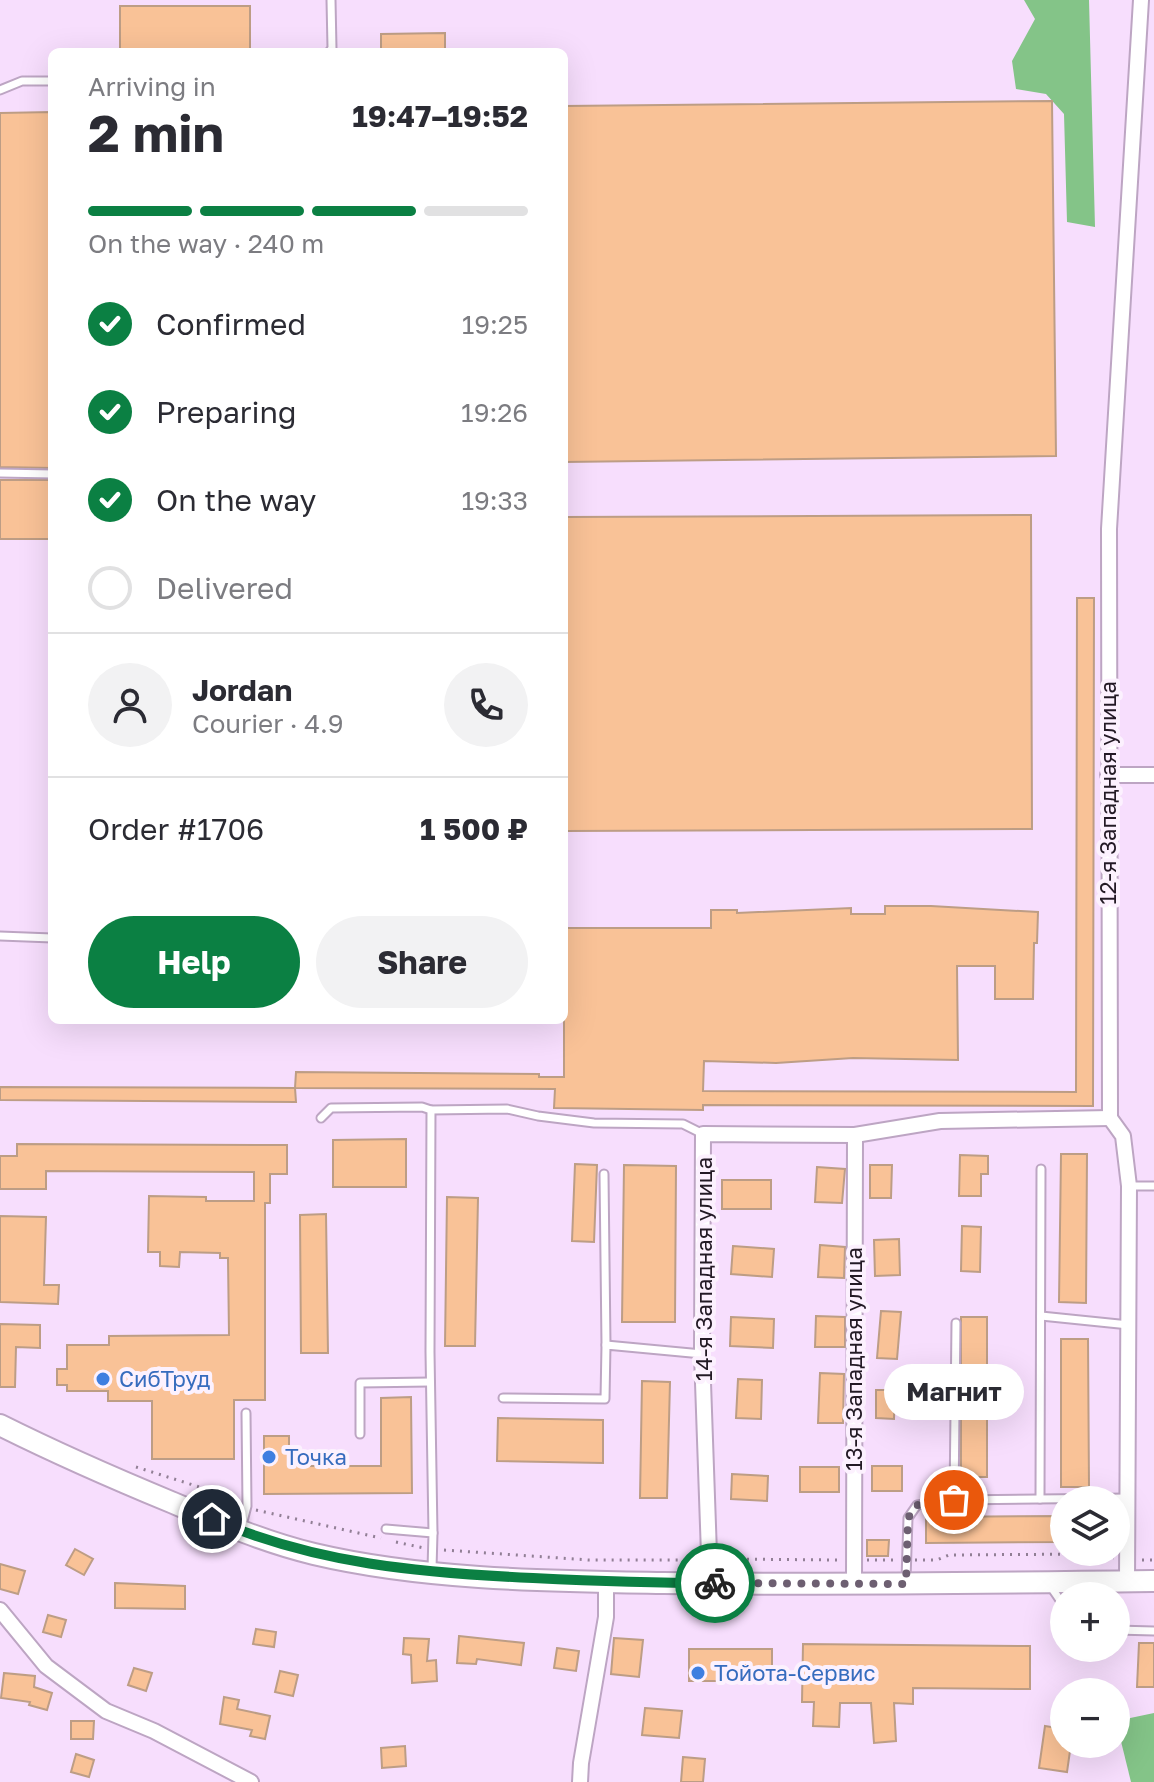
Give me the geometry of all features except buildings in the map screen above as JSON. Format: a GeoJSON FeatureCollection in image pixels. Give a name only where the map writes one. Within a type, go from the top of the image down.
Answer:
{"type":"FeatureCollection","features":[{"type":"Feature","properties":{"kind":"street","name":"12-я Западная улица"},"geometry":{"type":"LineString","coordinates":[[1128,1486],[1129,1186],[1123,1136],[1110,1118],[1109,529],[1141,0]]}},
{"type":"Feature","properties":{"kind":"street"},"geometry":{"type":"LineString","coordinates":[[1108,775],[1154,775]]}},
{"type":"Feature","properties":{"kind":"street"},"geometry":{"type":"LineString","coordinates":[[703,1134],[855,1135],[940,1121],[1110,1118]]}},
{"type":"Feature","properties":{"kind":"street","name":"14-я Западная улица"},"geometry":{"type":"LineString","coordinates":[[703,1134],[702,1354],[710,1583]]}},
{"type":"Feature","properties":{"kind":"street","name":"13-я Западная улица"},"geometry":{"type":"LineString","coordinates":[[854,1584],[855,1135]]}},
{"type":"Feature","properties":{"kind":"street"},"geometry":{"type":"LineString","coordinates":[[0,1425],[84,1466],[240,1532],[349,1561],[432,1571],[606,1582],[1048,1583]]}},
{"type":"Feature","properties":{"kind":"street","name":"12-я Западная улица"},"geometry":{"type":"LineString","coordinates":[[1127,1582],[1128,1566]]}},
{"type":"Feature","properties":{"kind":"street"},"geometry":{"type":"LineString","coordinates":[[1127,1582],[1154,1581]]}},
{"type":"Feature","properties":{"kind":"street"},"geometry":{"type":"LineString","coordinates":[[580,1782],[606,1617],[606,1582]]}},
{"type":"Feature","properties":{"kind":"street"},"geometry":{"type":"LineString","coordinates":[[0,1610],[46,1666],[106,1711],[154,1731],[251,1782]]}},
{"type":"Feature","properties":{"kind":"lane"},"geometry":{"type":"LineString","coordinates":[[331,0],[332,48]]}},
{"type":"Feature","properties":{"kind":"lane"},"geometry":{"type":"LineString","coordinates":[[0,90],[22,81],[48,81]]}},
{"type":"Feature","properties":{"kind":"lane"},"geometry":{"type":"LineString","coordinates":[[0,473],[48,474]]}},
{"type":"Feature","properties":{"kind":"lane"},"geometry":{"type":"LineString","coordinates":[[0,936],[48,938]]}},
{"type":"Feature","properties":{"kind":"lane","name":"14-я Западная улица"},"geometry":{"type":"LineString","coordinates":[[321,1118],[331,1108],[507,1109],[594,1123],[683,1124],[703,1134]]}},
{"type":"Feature","properties":{"kind":"lane"},"geometry":{"type":"LineString","coordinates":[[431,1110],[432,1571]]}},
{"type":"Feature","properties":{"kind":"lane"},"geometry":{"type":"LineString","coordinates":[[1040,1499],[1041,1169]]}},
{"type":"Feature","properties":{"kind":"lane"},"geometry":{"type":"LineString","coordinates":[[503,1398],[605,1399],[604,1174]]}},
{"type":"Feature","properties":{"kind":"lane"},"geometry":{"type":"LineString","coordinates":[[1129,1186],[1154,1186]]}},
{"type":"Feature","properties":{"kind":"lane"},"geometry":{"type":"LineString","coordinates":[[1041,1316],[1129,1325]]}},
{"type":"Feature","properties":{"kind":"lane"},"geometry":{"type":"LineString","coordinates":[[954,1500],[956,1323]]}},
{"type":"Feature","properties":{"kind":"lane"},"geometry":{"type":"LineString","coordinates":[[606,1345],[702,1354]]}},
{"type":"Feature","properties":{"kind":"lane"},"geometry":{"type":"LineString","coordinates":[[360,1434],[360,1383],[430,1382]]}},
{"type":"Feature","properties":{"kind":"lane"},"geometry":{"type":"LineString","coordinates":[[240,1532],[247,1506],[246,1413]]}},
{"type":"Feature","properties":{"kind":"lane"},"geometry":{"type":"LineString","coordinates":[[906,1584],[908,1518],[917,1505],[954,1500],[1050,1499]]}},
{"type":"Feature","properties":{"kind":"lane"},"geometry":{"type":"LineString","coordinates":[[386,1529],[433,1533]]}},
{"type":"Feature","properties":{"kind":"lane"},"geometry":{"type":"LineString","coordinates":[[1130,1630],[1154,1631]]}},
{"type":"Feature","properties":{"kind":"path"},"geometry":{"type":"LineString","coordinates":[[133,1466],[225,1495],[269,1514],[433,1549],[589,1560],[937,1560],[949,1555],[1050,1554]]}},
{"type":"Feature","properties":{"kind":"path"},"geometry":{"type":"LineString","coordinates":[[1130,1560],[1154,1560]]}},
{"type":"Feature","properties":{"kind":"green space"},"geometry":{"type":"Polygon","coordinates":[[[1024,0],[1089,0],[1095,227],[1067,222],[1064,114],[1046,94],[1016,89],[1012,61],[1035,19],[1024,0]]]}},
{"type":"Feature","properties":{"kind":"green space"},"geometry":{"type":"Polygon","coordinates":[[[1154,1713],[1154,1782],[1131,1782],[1125,1758],[1130,1758],[1130,1718],[1154,1713]]]}},
{"type":"Feature","properties":{"kind":"way so far"},"geometry":{"type":"LineString","coordinates":[[715,1583],[906,1584],[908,1518],[917,1505],[954,1500]]}},
{"type":"Feature","properties":{"kind":"place","name":"СибТруд"},"geometry":{"type":"Point","coordinates":[103,1379]}},
{"type":"Feature","properties":{"kind":"place","name":"Точка"},"geometry":{"type":"Point","coordinates":[269,1457]}},
{"type":"Feature","properties":{"kind":"place","name":"Магнит"},"geometry":{"type":"Point","coordinates":[954,1500]}},
{"type":"Feature","properties":{"kind":"place","name":"Тойота-Сервис"},"geometry":{"type":"Point","coordinates":[698,1673]}},
{"type":"Feature","properties":{"kind":"route"},"geometry":{"type":"LineString","coordinates":[[212,1519],[240,1532],[361,1564],[486,1576],[715,1583]]}}]}
